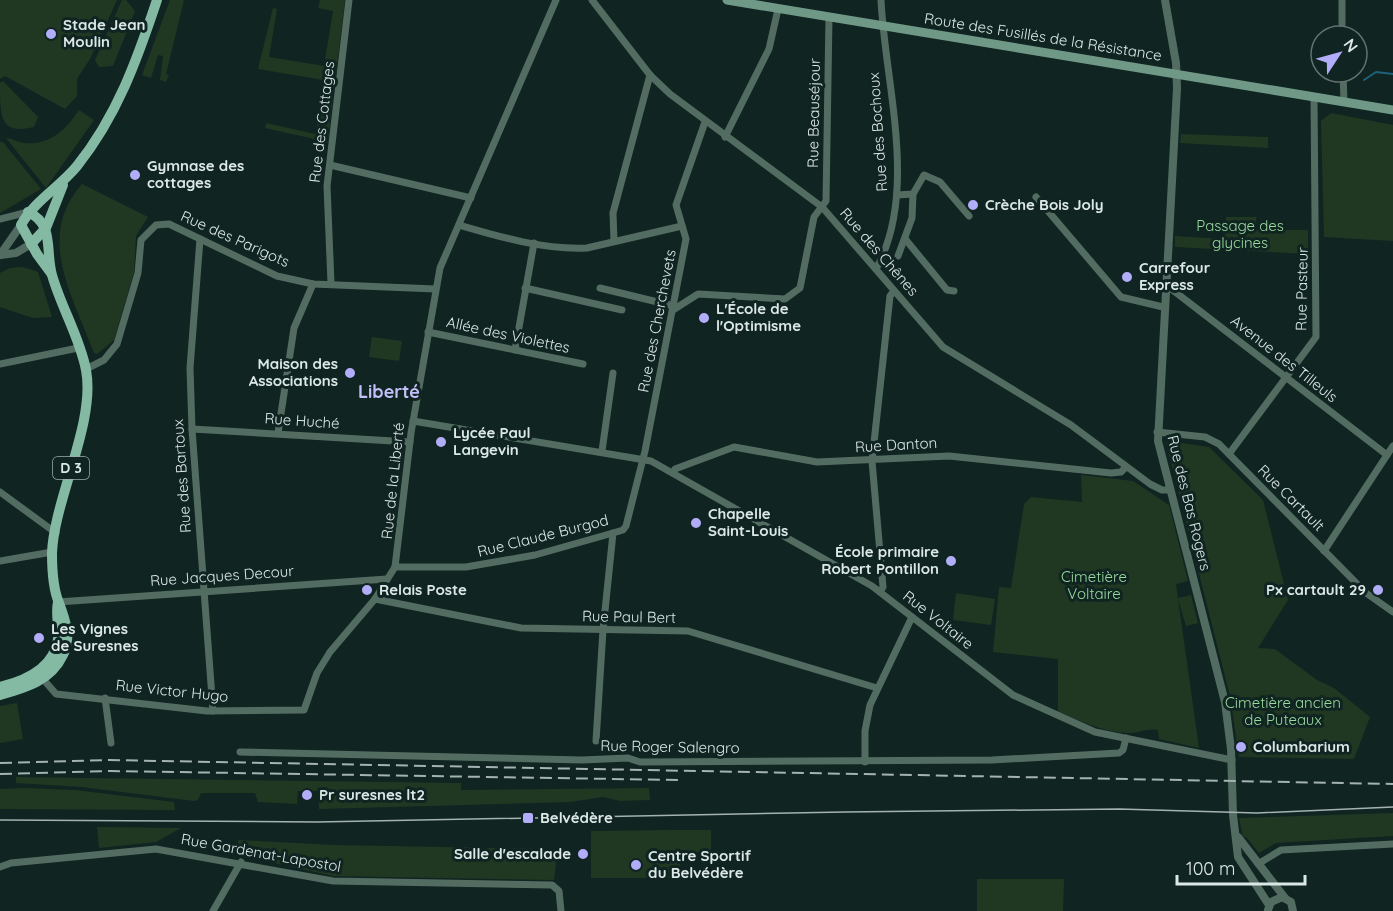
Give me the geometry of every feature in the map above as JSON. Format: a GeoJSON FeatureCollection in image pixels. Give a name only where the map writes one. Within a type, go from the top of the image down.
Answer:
{"type":"FeatureCollection","features":[{"type":"Feature","properties":{"kind":"main road","name":"D 3"},"geometry":{"type":"LineString","coordinates":[[28,212],[63,183],[91,148],[114,113],[157,0]]}},
{"type":"Feature","properties":{"kind":"main road","name":"Route des Fusillés de la Résistance"},"geometry":{"type":"LineString","coordinates":[[727,0],[1393,110]]}},
{"type":"Feature","properties":{"kind":"main road","name":"D 3"},"geometry":{"type":"LineString","coordinates":[[51,274],[46,228],[63,183]]}},
{"type":"Feature","properties":{"kind":"main road"},"geometry":{"type":"LineString","coordinates":[[28,212],[40,218],[46,228],[31,244],[21,225],[28,212]]}},
{"type":"Feature","properties":{"kind":"main road","name":"D 3"},"geometry":{"type":"LineString","coordinates":[[0,687],[28,678],[48,661],[58,638],[56,614],[58,602],[52,552],[88,397],[86,369],[51,274],[31,244]]}},
{"type":"Feature","properties":{"kind":"main road","name":"D 3"},"geometry":{"type":"LineString","coordinates":[[0,695],[25,688],[43,679],[56,668],[66,647],[64,612],[58,602]]}},
{"type":"Feature","properties":{"kind":"street","name":"Rue des Cottages"},"geometry":{"type":"LineString","coordinates":[[331,283],[327,186],[350,0]]}},
{"type":"Feature","properties":{"kind":"street","name":"Rue de la Liberté"},"geometry":{"type":"LineString","coordinates":[[304,710],[317,673],[330,652],[375,599],[395,567],[413,421],[440,268],[556,0]]}},
{"type":"Feature","properties":{"kind":"street","name":"Rue des Chênes"},"geometry":{"type":"LineString","coordinates":[[592,0],[650,75],[705,122],[822,207],[943,347],[1071,425],[1125,467],[1158,489],[1170,490]]}},
{"type":"Feature","properties":{"kind":"street","name":"Rue des Bochoux"},"geometry":{"type":"LineString","coordinates":[[876,269],[897,211],[893,126],[881,0]]}},
{"type":"Feature","properties":{"kind":"street","name":"Rue des Bas Rogers"},"geometry":{"type":"LineString","coordinates":[[1165,0],[1177,73],[1157,432],[1225,702],[1232,760],[1234,828],[1238,856],[1268,909]]}},
{"type":"Feature","properties":{"kind":"street"},"geometry":{"type":"LineString","coordinates":[[1342,0],[1342,24]]}},
{"type":"Feature","properties":{"kind":"street"},"geometry":{"type":"LineString","coordinates":[[726,137],[769,49],[778,9]]}},
{"type":"Feature","properties":{"kind":"street","name":"Rue Beauséjour"},"geometry":{"type":"LineString","coordinates":[[674,308],[698,294],[785,299],[795,293],[802,283],[814,217],[826,201],[829,17]]}},
{"type":"Feature","properties":{"kind":"street"},"geometry":{"type":"LineString","coordinates":[[614,241],[614,213],[650,75]]}},
{"type":"Feature","properties":{"kind":"street"},"geometry":{"type":"LineString","coordinates":[[1343,84],[1344,102]]}},
{"type":"Feature","properties":{"kind":"street","name":"Rue Pasteur"},"geometry":{"type":"LineString","coordinates":[[1229,454],[1316,337],[1314,97]]}},
{"type":"Feature","properties":{"kind":"street","name":"Rue des Cherchevets"},"geometry":{"type":"LineString","coordinates":[[643,458],[686,240],[676,204],[705,122]]}},
{"type":"Feature","properties":{"kind":"street"},"geometry":{"type":"LineString","coordinates":[[330,165],[471,198]]}},
{"type":"Feature","properties":{"kind":"street"},"geometry":{"type":"LineString","coordinates":[[898,256],[906,240],[912,218],[913,194],[924,175],[940,183],[969,216]]}},
{"type":"Feature","properties":{"kind":"street"},"geometry":{"type":"LineString","coordinates":[[897,195],[913,194]]}},
{"type":"Feature","properties":{"kind":"street"},"geometry":{"type":"LineString","coordinates":[[1036,197],[1121,297],[1163,307]]}},
{"type":"Feature","properties":{"kind":"street"},"geometry":{"type":"LineString","coordinates":[[3,218],[28,212]]}},
{"type":"Feature","properties":{"kind":"street"},"geometry":{"type":"LineString","coordinates":[[0,255],[21,225],[3,218]]}},
{"type":"Feature","properties":{"kind":"street","name":"Rue des Parigots"},"geometry":{"type":"LineString","coordinates":[[86,369],[104,360],[117,344],[138,273],[143,235],[156,225],[169,224],[277,276],[313,284],[435,289]]}},
{"type":"Feature","properties":{"kind":"street"},"geometry":{"type":"LineString","coordinates":[[459,225],[534,243],[571,249],[587,248],[682,226]]}},
{"type":"Feature","properties":{"kind":"street","name":"Rue des Bartoux"},"geometry":{"type":"LineString","coordinates":[[200,238],[190,368],[192,429],[213,711]]}},
{"type":"Feature","properties":{"kind":"street"},"geometry":{"type":"LineString","coordinates":[[906,240],[947,290],[954,291]]}},
{"type":"Feature","properties":{"kind":"street"},"geometry":{"type":"LineString","coordinates":[[515,350],[534,243]]}},
{"type":"Feature","properties":{"kind":"street"},"geometry":{"type":"LineString","coordinates":[[0,255],[16,253],[31,244]]}},
{"type":"Feature","properties":{"kind":"street"},"geometry":{"type":"LineString","coordinates":[[278,433],[294,328],[313,284]]}},
{"type":"Feature","properties":{"kind":"street","name":"Avenue des Tilleuls"},"geometry":{"type":"LineString","coordinates":[[1164,287],[1170,288],[1387,455]]}},
{"type":"Feature","properties":{"kind":"street"},"geometry":{"type":"LineString","coordinates":[[525,288],[622,310]]}},
{"type":"Feature","properties":{"kind":"street"},"geometry":{"type":"LineString","coordinates":[[600,288],[674,308]]}},
{"type":"Feature","properties":{"kind":"street"},"geometry":{"type":"LineString","coordinates":[[880,592],[883,587],[872,460],[891,296],[894,291]]}},
{"type":"Feature","properties":{"kind":"street","name":"Allée des Violettes"},"geometry":{"type":"LineString","coordinates":[[428,332],[583,364]]}},
{"type":"Feature","properties":{"kind":"street"},"geometry":{"type":"LineString","coordinates":[[0,364],[78,348]]}},
{"type":"Feature","properties":{"kind":"street"},"geometry":{"type":"LineString","coordinates":[[602,451],[613,373]]}},
{"type":"Feature","properties":{"kind":"street","name":"Rue Voltaire"},"geometry":{"type":"LineString","coordinates":[[413,421],[643,458],[880,592],[1013,695],[1079,727],[1232,760]]}},
{"type":"Feature","properties":{"kind":"street","name":"Rue Huché"},"geometry":{"type":"LineString","coordinates":[[192,429],[410,442]]}},
{"type":"Feature","properties":{"kind":"street","name":"Rue Cartault"},"geometry":{"type":"LineString","coordinates":[[1157,432],[1210,439],[1229,454],[1366,593],[1393,612]]}},
{"type":"Feature","properties":{"kind":"street"},"geometry":{"type":"LineString","coordinates":[[1325,553],[1393,446]]}},
{"type":"Feature","properties":{"kind":"street","name":"Rue Danton"},"geometry":{"type":"LineString","coordinates":[[673,473],[675,469],[734,447],[817,462],[949,456],[1111,473],[1120,472],[1125,467]]}},
{"type":"Feature","properties":{"kind":"street","name":"Rue Claude Burgod"},"geometry":{"type":"LineString","coordinates":[[395,567],[475,566],[535,555],[623,530],[626,526],[643,458]]}},
{"type":"Feature","properties":{"kind":"street"},"geometry":{"type":"LineString","coordinates":[[0,492],[56,533]]}},
{"type":"Feature","properties":{"kind":"street"},"geometry":{"type":"LineString","coordinates":[[596,741],[603,630],[613,533]]}},
{"type":"Feature","properties":{"kind":"street"},"geometry":{"type":"LineString","coordinates":[[0,561],[52,552]]}},
{"type":"Feature","properties":{"kind":"street","name":"Rue Jacques Decour"},"geometry":{"type":"LineString","coordinates":[[58,602],[387,579]]}},
{"type":"Feature","properties":{"kind":"street","name":"Rue Paul Bert"},"geometry":{"type":"LineString","coordinates":[[375,599],[521,628],[688,631],[877,688]]}},
{"type":"Feature","properties":{"kind":"street"},"geometry":{"type":"LineString","coordinates":[[865,762],[867,716],[877,688],[912,617]]}},
{"type":"Feature","properties":{"kind":"street","name":"Rue Victor Hugo"},"geometry":{"type":"LineString","coordinates":[[43,679],[56,694],[213,711],[304,710]]}},
{"type":"Feature","properties":{"kind":"street"},"geometry":{"type":"LineString","coordinates":[[105,698],[111,743]]}},
{"type":"Feature","properties":{"kind":"street","name":"Rue Roger Salengro"},"geometry":{"type":"LineString","coordinates":[[240,752],[582,760],[614,758],[640,762],[992,760],[1119,753],[1123,750],[1126,738]]}},
{"type":"Feature","properties":{"kind":"street","name":"Rue des Bas Rogers"},"geometry":{"type":"LineString","coordinates":[[1234,828],[1241,843],[1291,902],[1293,911]]}},
{"type":"Feature","properties":{"kind":"street"},"geometry":{"type":"LineString","coordinates":[[1258,864],[1281,850],[1393,844]]}},
{"type":"Feature","properties":{"kind":"street","name":"Rue Gardenat-Lapostol"},"geometry":{"type":"LineString","coordinates":[[0,867],[11,863],[148,849],[241,862],[333,881],[555,886],[559,891],[561,911]]}},
{"type":"Feature","properties":{"kind":"street"},"geometry":{"type":"LineString","coordinates":[[213,911],[241,862]]}},
{"type":"Feature","properties":{"kind":"street"},"geometry":{"type":"LineString","coordinates":[[1268,909],[1277,897],[1286,898]]}},
{"type":"Feature","properties":{"kind":"green space","name":"Stade Jean Moulin"},"geometry":{"type":"Polygon","coordinates":[[[0,0],[117,0],[90,59],[77,79],[77,96],[65,109],[5,76],[0,79],[0,0]]]}},
{"type":"Feature","properties":{"kind":"green space"},"geometry":{"type":"Polygon","coordinates":[[[122,0],[126,0],[135,11],[113,66],[99,67],[95,60],[122,0]]]}},
{"type":"Feature","properties":{"kind":"green space"},"geometry":{"type":"Polygon","coordinates":[[[170,0],[184,0],[166,82],[160,80],[163,56],[158,55],[151,78],[142,75],[170,0]]]}},
{"type":"Feature","properties":{"kind":"green space"},"geometry":{"type":"Polygon","coordinates":[[[320,0],[345,0],[335,82],[258,69],[273,8],[277,9],[269,57],[324,66],[333,11],[318,8],[320,0]]]}},
{"type":"Feature","properties":{"kind":"green space"},"geometry":{"type":"Polygon","coordinates":[[[3,81],[38,117],[34,127],[14,128],[8,126],[4,121],[0,95],[0,83],[3,81]]]}},
{"type":"Feature","properties":{"kind":"green space"},"geometry":{"type":"Polygon","coordinates":[[[325,94],[333,94],[328,142],[265,128],[266,123],[315,134],[325,94]]]}},
{"type":"Feature","properties":{"kind":"green space"},"geometry":{"type":"Polygon","coordinates":[[[79,110],[94,120],[46,188],[6,138],[24,143],[49,139],[63,130],[79,110]]]}},
{"type":"Feature","properties":{"kind":"green space"},"geometry":{"type":"Polygon","coordinates":[[[1331,113],[1393,125],[1393,241],[1324,237],[1321,121],[1331,113]]]}},
{"type":"Feature","properties":{"kind":"green space"},"geometry":{"type":"Polygon","coordinates":[[[1181,134],[1268,137],[1268,148],[1180,143],[1181,134]]]}},
{"type":"Feature","properties":{"kind":"green space"},"geometry":{"type":"Polygon","coordinates":[[[0,142],[3,142],[41,189],[0,213],[0,142]]]}},
{"type":"Feature","properties":{"kind":"green space"},"geometry":{"type":"Polygon","coordinates":[[[82,184],[148,217],[136,236],[134,272],[114,340],[97,354],[94,353],[69,288],[62,267],[60,246],[61,225],[68,204],[82,184]]]}},
{"type":"Feature","properties":{"kind":"green space","name":"Passage des glycines"},"geometry":{"type":"Polygon","coordinates":[[[1226,217],[1256,217],[1257,230],[1308,230],[1308,254],[1175,247],[1175,236],[1224,239],[1226,217]]]}},
{"type":"Feature","properties":{"kind":"green space"},"geometry":{"type":"Polygon","coordinates":[[[23,267],[38,272],[52,317],[33,318],[0,307],[0,273],[10,268],[23,267]]]}},
{"type":"Feature","properties":{"kind":"green space"},"geometry":{"type":"Polygon","coordinates":[[[372,337],[402,341],[399,361],[369,357],[372,337]]]}},
{"type":"Feature","properties":{"kind":"green space","name":"Cimetière ancien de Puteaux"},"geometry":{"type":"Polygon","coordinates":[[[1169,441],[1209,447],[1263,500],[1288,600],[1258,648],[1275,649],[1317,680],[1334,688],[1370,717],[1354,759],[1239,757],[1232,709],[1237,706],[1237,700],[1230,696],[1166,443],[1169,441]]]}},
{"type":"Feature","properties":{"kind":"green space","name":"Cimetière Voltaire"},"geometry":{"type":"Polygon","coordinates":[[[1081,475],[1133,481],[1169,505],[1188,581],[1176,584],[1178,598],[1191,595],[1198,623],[1186,626],[1178,599],[1199,748],[1159,739],[1158,730],[1130,733],[1112,731],[1066,715],[1058,711],[1058,659],[993,652],[999,587],[1011,588],[1024,504],[1031,497],[1082,502],[1081,475]]]}},
{"type":"Feature","properties":{"kind":"green space"},"geometry":{"type":"Polygon","coordinates":[[[956,593],[995,599],[991,625],[953,620],[956,593]]]}},
{"type":"Feature","properties":{"kind":"green space"},"geometry":{"type":"Polygon","coordinates":[[[17,703],[23,739],[0,743],[0,706],[17,703]]]}},
{"type":"Feature","properties":{"kind":"green space"},"geometry":{"type":"Polygon","coordinates":[[[16,777],[461,783],[461,790],[649,788],[650,800],[620,801],[603,797],[570,802],[319,809],[318,791],[298,791],[297,804],[258,802],[255,793],[201,793],[198,800],[194,801],[82,787],[16,783],[16,777]]]}},
{"type":"Feature","properties":{"kind":"green space"},"geometry":{"type":"Polygon","coordinates":[[[0,789],[75,790],[174,802],[175,810],[0,809],[0,789]]]}},
{"type":"Feature","properties":{"kind":"green space"},"geometry":{"type":"Polygon","coordinates":[[[1393,813],[1393,836],[1276,843],[1259,853],[1246,837],[1243,837],[1239,818],[1393,813]]]}},
{"type":"Feature","properties":{"kind":"green space"},"geometry":{"type":"Polygon","coordinates":[[[97,827],[181,828],[156,842],[99,848],[97,827]]]}},
{"type":"Feature","properties":{"kind":"green space","name":"Centre Sportif du Belvédère"},"geometry":{"type":"Polygon","coordinates":[[[711,830],[711,852],[680,853],[680,878],[591,878],[591,831],[711,830]]]}},
{"type":"Feature","properties":{"kind":"green space"},"geometry":{"type":"Polygon","coordinates":[[[238,840],[334,845],[558,849],[554,880],[333,876],[238,855],[238,840]]]}},
{"type":"Feature","properties":{"kind":"green space"},"geometry":{"type":"Polygon","coordinates":[[[977,879],[1064,879],[1063,911],[977,911],[977,879]]]}},
{"type":"Feature","properties":{"kind":"waterway"},"geometry":{"type":"LineString","coordinates":[[1369,77],[1376,72],[1393,74]]}},
{"type":"Feature","properties":{"kind":"tram line"},"geometry":{"type":"LineString","coordinates":[[0,820],[317,822],[1119,809],[1257,813],[1393,807]]}},
{"type":"Feature","properties":{"kind":"railway"},"geometry":{"type":"LineString","coordinates":[[0,763],[109,760],[1393,784]]}},
{"type":"Feature","properties":{"kind":"railway"},"geometry":{"type":"LineString","coordinates":[[0,774],[110,771],[678,780]]}},
{"type":"Feature","properties":{"kind":"place","name":"Stade Jean Moulin"},"geometry":{"type":"Point","coordinates":[51,34]}},
{"type":"Feature","properties":{"kind":"place","name":"Gymnase des cottages"},"geometry":{"type":"Point","coordinates":[135,175]}},
{"type":"Feature","properties":{"kind":"place","name":"Crèche Bois Joly"},"geometry":{"type":"Point","coordinates":[973,205]}},
{"type":"Feature","properties":{"kind":"place","name":"Carrefour Express"},"geometry":{"type":"Point","coordinates":[1127,277]}},
{"type":"Feature","properties":{"kind":"place","name":"L'École de l'Optimisme"},"geometry":{"type":"Point","coordinates":[704,318]}},
{"type":"Feature","properties":{"kind":"place","name":"Maison des Associations"},"geometry":{"type":"Point","coordinates":[350,373]}},
{"type":"Feature","properties":{"kind":"place","name":"Lycée Paul Langevin"},"geometry":{"type":"Point","coordinates":[441,442]}},
{"type":"Feature","properties":{"kind":"place","name":"Chapelle Saint-Louis"},"geometry":{"type":"Point","coordinates":[696,523]}},
{"type":"Feature","properties":{"kind":"place","name":"École primaire Robert Pontillon"},"geometry":{"type":"Point","coordinates":[951,561]}},
{"type":"Feature","properties":{"kind":"place","name":"Relais Poste"},"geometry":{"type":"Point","coordinates":[367,590]}},
{"type":"Feature","properties":{"kind":"place","name":"Px cartault 29"},"geometry":{"type":"Point","coordinates":[1378,590]}},
{"type":"Feature","properties":{"kind":"place","name":"Les Vignes de Suresnes"},"geometry":{"type":"Point","coordinates":[39,638]}},
{"type":"Feature","properties":{"kind":"place","name":"Columbarium"},"geometry":{"type":"Point","coordinates":[1241,747]}},
{"type":"Feature","properties":{"kind":"place","name":"Pr suresnes lt2"},"geometry":{"type":"Point","coordinates":[307,795]}},
{"type":"Feature","properties":{"kind":"place","name":"Belvédère"},"geometry":{"type":"Point","coordinates":[528,818]}},
{"type":"Feature","properties":{"kind":"place","name":"Salle d'escalade"},"geometry":{"type":"Point","coordinates":[583,854]}},
{"type":"Feature","properties":{"kind":"place","name":"Centre Sportif du Belvédère"},"geometry":{"type":"Point","coordinates":[636,865]}},
{"type":"Feature","properties":{"kind":"district","name":"Liberté"},"geometry":{"type":"Point","coordinates":[389,392]}}]}
